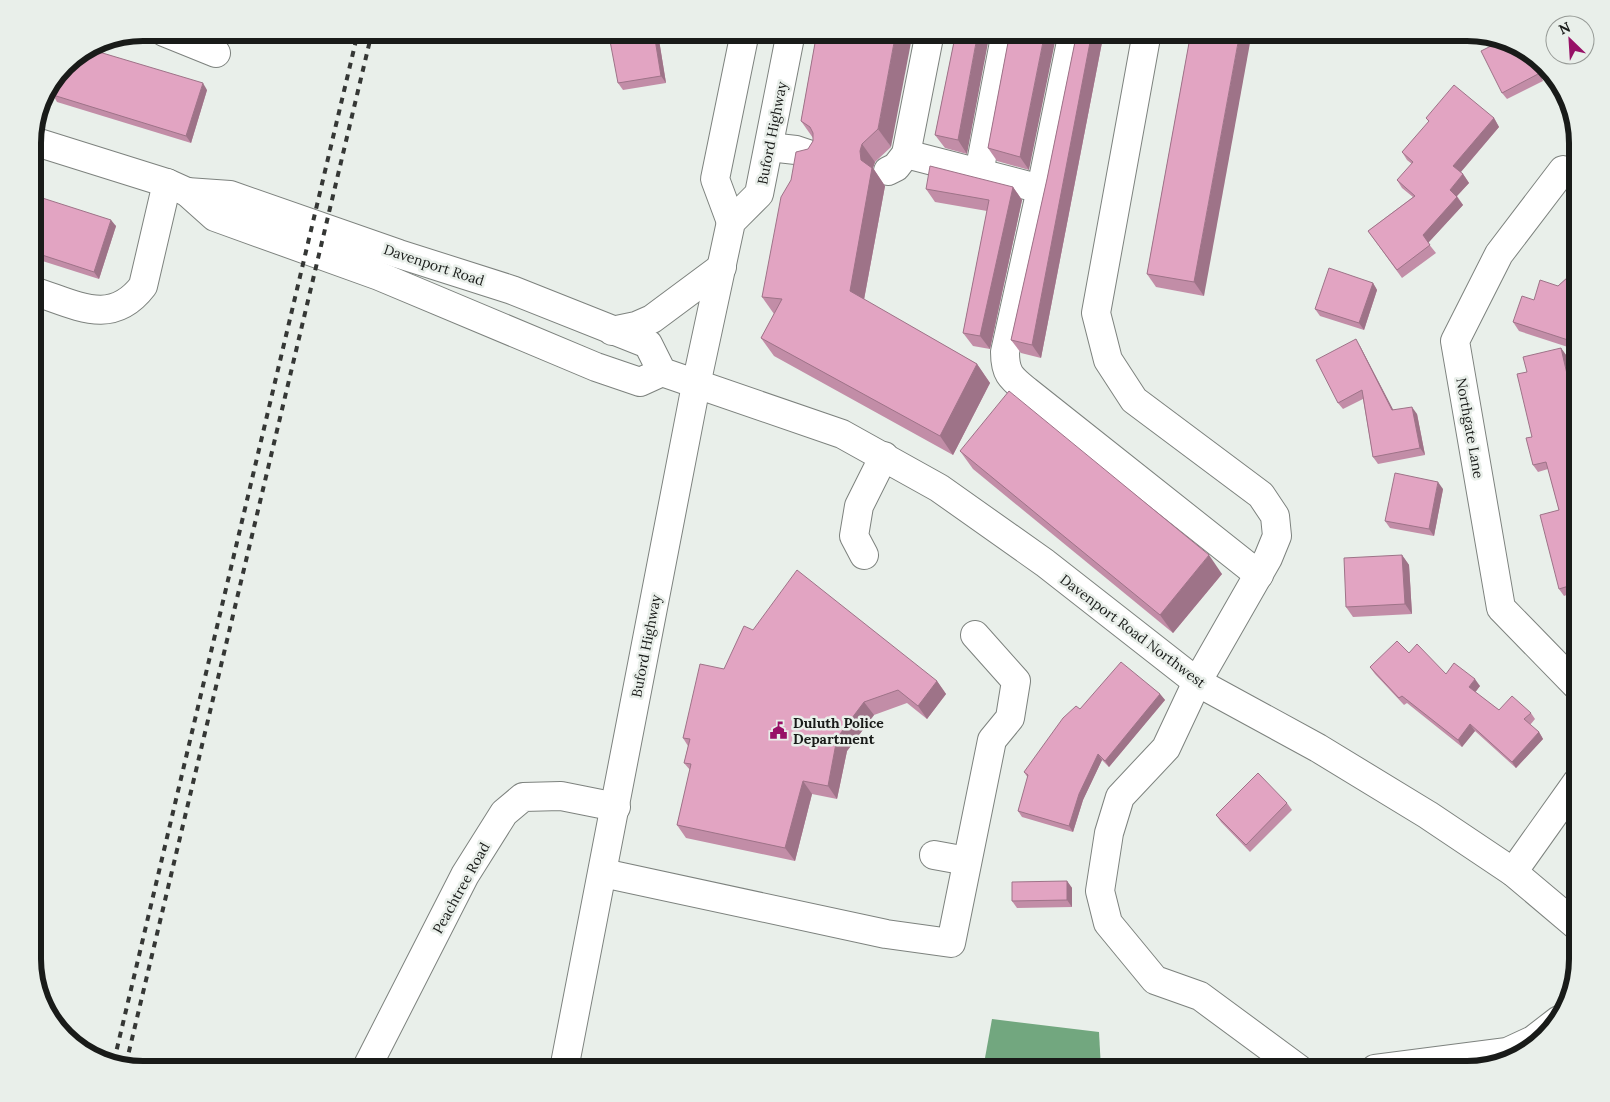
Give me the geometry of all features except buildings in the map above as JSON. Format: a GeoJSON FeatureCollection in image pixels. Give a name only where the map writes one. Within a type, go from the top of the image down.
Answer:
{"type":"FeatureCollection","features":[{"type":"Feature","properties":{"kind":"street"},"geometry":{"type":"LineString","coordinates":[[186,41],[216,53]]}},
{"type":"Feature","properties":{"kind":"street"},"geometry":{"type":"LineString","coordinates":[[732,222],[715,179],[743,41]]}},
{"type":"Feature","properties":{"kind":"street","name":"Buford Highway"},"geometry":{"type":"LineString","coordinates":[[566,1061],[696,385],[732,222],[759,194],[789,41]]}},
{"type":"Feature","properties":{"kind":"street"},"geometry":{"type":"LineString","coordinates":[[928,41],[897,162],[978,173],[1041,189]]}},
{"type":"Feature","properties":{"kind":"street"},"geometry":{"type":"LineString","coordinates":[[978,173],[1004,41]]}},
{"type":"Feature","properties":{"kind":"street"},"geometry":{"type":"LineString","coordinates":[[1071,41],[1005,352],[1005,367],[1012,379],[1259,575]]}},
{"type":"Feature","properties":{"kind":"street"},"geometry":{"type":"LineString","coordinates":[[1145,41],[1096,312],[1108,360],[1134,400],[1261,495],[1274,516],[1277,536],[1259,575],[1197,682],[1166,748],[1120,797],[1109,833],[1100,891],[1108,923],[1155,980],[1200,996],[1287,1061]]}},
{"type":"Feature","properties":{"kind":"street","name":"Davenport Road"},"geometry":{"type":"LineString","coordinates":[[41,144],[177,187],[230,196],[399,254],[512,290],[648,344],[662,372],[640,382],[596,367],[379,276],[215,217],[177,187]]}},
{"type":"Feature","properties":{"kind":"street"},"geometry":{"type":"LineString","coordinates":[[769,147],[796,150],[812,155]]}},
{"type":"Feature","properties":{"kind":"street","name":"Northgate Lane"},"geometry":{"type":"LineString","coordinates":[[1563,170],[1499,254],[1455,341],[1501,608],[1569,677]]}},
{"type":"Feature","properties":{"kind":"street"},"geometry":{"type":"LineString","coordinates":[[41,294],[97,311],[116,309],[134,299],[144,286],[177,187]]}},
{"type":"Feature","properties":{"kind":"street"},"geometry":{"type":"LineString","coordinates":[[612,331],[636,326],[652,319],[722,267]]}},
{"type":"Feature","properties":{"kind":"street"},"geometry":{"type":"LineString","coordinates":[[662,372],[696,385]]}},
{"type":"Feature","properties":{"kind":"street","name":"Davenport Road Northwest"},"geometry":{"type":"LineString","coordinates":[[696,385],[842,434],[939,488],[1045,564],[1197,682],[1318,748],[1428,815],[1513,872],[1569,919]]}},
{"type":"Feature","properties":{"kind":"street"},"geometry":{"type":"LineString","coordinates":[[864,555],[854,536],[859,506],[884,456]]}},
{"type":"Feature","properties":{"kind":"street"},"geometry":{"type":"LineString","coordinates":[[603,873],[719,909],[872,941],[940,950],[951,943],[992,740],[1010,718],[1016,681],[974,635]]}},
{"type":"Feature","properties":{"kind":"street"},"geometry":{"type":"LineString","coordinates":[[1513,872],[1569,794]]}},
{"type":"Feature","properties":{"kind":"street","name":"Peachtree Road"},"geometry":{"type":"LineString","coordinates":[[371,1061],[465,875],[504,813],[523,796],[561,796],[616,806]]}},
{"type":"Feature","properties":{"kind":"street"},"geometry":{"type":"LineString","coordinates":[[934,855],[967,861]]}},
{"type":"Feature","properties":{"kind":"street"},"geometry":{"type":"LineString","coordinates":[[1441,1061],[1507,1052],[1516,1048]]}},
{"type":"Feature","properties":{"kind":"shaded area"},"geometry":{"type":"Polygon","coordinates":[[[992,1019],[1099,1032],[1101,1061],[984,1061],[992,1019]]]}},
{"type":"Feature","properties":{"kind":"railway"},"geometry":{"type":"LineString","coordinates":[[115,1056],[356,41]]}},
{"type":"Feature","properties":{"kind":"railway"},"geometry":{"type":"LineString","coordinates":[[127,1059],[370,41]]}},
{"type":"Feature","properties":{"kind":"place","name":"Duluth Police Department"},"geometry":{"type":"Point","coordinates":[779,731]}}]}
